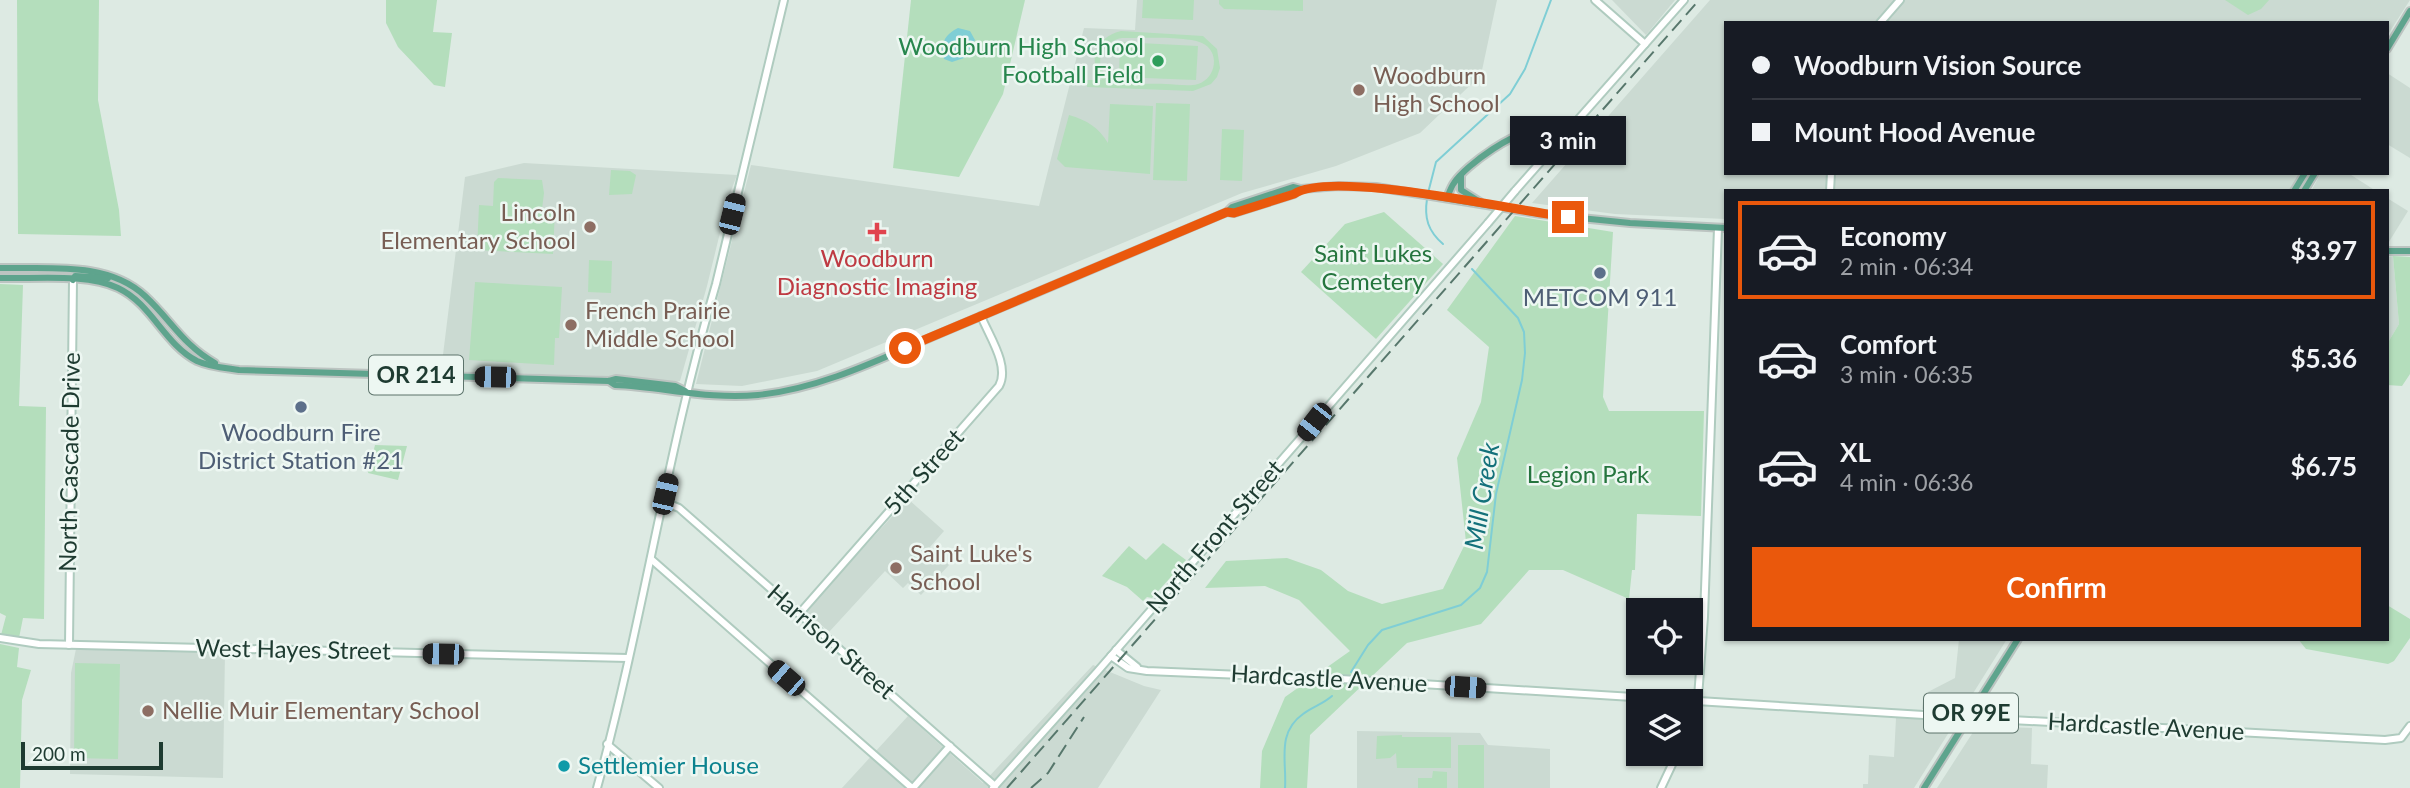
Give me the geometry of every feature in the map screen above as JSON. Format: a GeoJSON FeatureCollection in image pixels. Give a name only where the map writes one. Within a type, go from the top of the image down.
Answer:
{"type":"FeatureCollection","features":[{"type":"Feature","properties":{"kind":"main road"},"geometry":{"type":"LineString","coordinates":[[2389,46],[2410,11]]}},
{"type":"Feature","properties":{"kind":"main road"},"geometry":{"type":"LineString","coordinates":[[1447,198],[1461,176],[1518,134],[1540,131],[1559,142]]}},
{"type":"Feature","properties":{"kind":"main road"},"geometry":{"type":"LineString","coordinates":[[2305,189],[2314,175]]}},
{"type":"Feature","properties":{"kind":"main road"},"geometry":{"type":"LineString","coordinates":[[1461,176],[1460,187],[1463,192],[1487,205]]}},
{"type":"Feature","properties":{"kind":"main road"},"geometry":{"type":"LineString","coordinates":[[2303,176],[2309,183]]}},
{"type":"Feature","properties":{"kind":"main road","name":"OR 214"},"geometry":{"type":"LineString","coordinates":[[0,278],[107,284],[126,292],[144,307],[176,346],[187,355],[223,368],[636,380],[675,386],[687,392],[738,397],[799,388],[847,372],[1227,212],[1234,213],[1294,194],[1301,189],[1328,186],[1365,187],[1607,221],[1722,228]]}},
{"type":"Feature","properties":{"kind":"main road"},"geometry":{"type":"LineString","coordinates":[[2389,251],[2410,251]]}},
{"type":"Feature","properties":{"kind":"main road","name":"OR 214"},"geometry":{"type":"LineString","coordinates":[[0,268],[95,272],[121,280],[144,294],[190,347],[223,368]]}},
{"type":"Feature","properties":{"kind":"main road","name":"OR 214"},"geometry":{"type":"LineString","coordinates":[[73,280],[75,275],[80,275],[121,280]]}},
{"type":"Feature","properties":{"kind":"main road","name":"OR 99E"},"geometry":{"type":"LineString","coordinates":[[1924,788],[2017,641]]}},
{"type":"Feature","properties":{"kind":"street"},"geometry":{"type":"LineString","coordinates":[[597,788],[664,502],[673,448],[722,260],[784,0]]}},
{"type":"Feature","properties":{"kind":"street"},"geometry":{"type":"LineString","coordinates":[[1595,0],[1646,44]]}},
{"type":"Feature","properties":{"kind":"street","name":"North Front Street"},"geometry":{"type":"LineString","coordinates":[[994,787],[1684,0]]}},
{"type":"Feature","properties":{"kind":"street"},"geometry":{"type":"LineString","coordinates":[[1882,21],[1900,0]]}},
{"type":"Feature","properties":{"kind":"street"},"geometry":{"type":"LineString","coordinates":[[1699,689],[1722,228]]}},
{"type":"Feature","properties":{"kind":"street","name":"North Cascade Drive"},"geometry":{"type":"LineString","coordinates":[[69,645],[73,280]]}},
{"type":"Feature","properties":{"kind":"street","name":"5th Street"},"geometry":{"type":"LineString","coordinates":[[799,614],[999,386],[1003,376],[1002,367],[981,316]]}},
{"type":"Feature","properties":{"kind":"street","name":"Harrison Street"},"geometry":{"type":"LineString","coordinates":[[664,502],[679,508],[994,787]]}},
{"type":"Feature","properties":{"kind":"street"},"geometry":{"type":"LineString","coordinates":[[651,559],[912,788],[950,746]]}},
{"type":"Feature","properties":{"kind":"street","name":"West Hayes Street"},"geometry":{"type":"LineString","coordinates":[[0,638],[33,644],[628,658]]}},
{"type":"Feature","properties":{"kind":"street","name":"Hardcastle Avenue"},"geometry":{"type":"LineString","coordinates":[[1113,653],[1147,671],[1626,697]]}},
{"type":"Feature","properties":{"kind":"street","name":"Hardcastle Avenue"},"geometry":{"type":"LineString","coordinates":[[1703,701],[2385,740],[2399,739],[2410,726]]}},
{"type":"Feature","properties":{"kind":"street"},"geometry":{"type":"LineString","coordinates":[[607,744],[659,788]]}},
{"type":"Feature","properties":{"kind":"street"},"geometry":{"type":"LineString","coordinates":[[1661,788],[1671,766]]}},
{"type":"Feature","properties":{"kind":"shaded area"},"geometry":{"type":"Polygon","coordinates":[[[1137,0],[1497,0],[1481,75],[1420,133],[1336,166],[1242,193],[817,371],[742,386],[696,384],[751,165],[1039,206],[1084,28],[1135,30],[1137,0]]]}},
{"type":"Feature","properties":{"kind":"shaded area"},"geometry":{"type":"Polygon","coordinates":[[[1612,0],[1675,0],[1646,35],[1612,0]]]}},
{"type":"Feature","properties":{"kind":"shaded area"},"geometry":{"type":"Polygon","coordinates":[[[1710,0],[2410,0],[2389,33],[2389,21],[1724,21],[1724,175],[2299,175],[2290,189],[1724,189],[1724,219],[1615,214],[1532,203],[1710,0]]]}},
{"type":"Feature","properties":{"kind":"shaded area"},"geometry":{"type":"Polygon","coordinates":[[[2389,74],[2410,88],[2410,158],[2389,145],[2389,74]]]}},
{"type":"Feature","properties":{"kind":"shaded area"},"geometry":{"type":"Polygon","coordinates":[[[524,163],[737,175],[729,196],[680,381],[669,383],[634,377],[441,371],[465,177],[524,163]]]}},
{"type":"Feature","properties":{"kind":"shaded area"},"geometry":{"type":"Polygon","coordinates":[[[2320,175],[2351,175],[2373,189],[2312,189],[2320,175]]]}},
{"type":"Feature","properties":{"kind":"shaded area"},"geometry":{"type":"Polygon","coordinates":[[[2389,199],[2408,211],[2389,242],[2389,199]]]}},
{"type":"Feature","properties":{"kind":"shaded area"},"geometry":{"type":"Polygon","coordinates":[[[2393,256],[2399,324],[2389,341],[2389,257],[2393,256]]]}},
{"type":"Feature","properties":{"kind":"shaded area","name":"Saint Luke's School"},"geometry":{"type":"Polygon","coordinates":[[[908,499],[944,531],[930,547],[949,565],[921,595],[908,583],[903,588],[885,571],[829,632],[806,611],[908,499]]]}},
{"type":"Feature","properties":{"kind":"shaded area"},"geometry":{"type":"Polygon","coordinates":[[[1959,641],[2006,641],[1962,711],[1922,709],[1924,694],[1955,678],[1959,641]]]}},
{"type":"Feature","properties":{"kind":"shaded area","name":"Nellie Muir Elementary School"},"geometry":{"type":"Polygon","coordinates":[[[76,649],[225,652],[223,778],[70,774],[71,673],[76,649]]]}},
{"type":"Feature","properties":{"kind":"shaded area"},"geometry":{"type":"Polygon","coordinates":[[[1093,665],[1144,686],[1161,690],[1098,788],[842,788],[908,716],[983,783],[1093,665]]]}},
{"type":"Feature","properties":{"kind":"shaded area"},"geometry":{"type":"Polygon","coordinates":[[[1896,718],[1956,721],[1914,788],[1863,788],[1863,784],[1868,784],[1869,755],[1894,757],[1896,718]]]}},
{"type":"Feature","properties":{"kind":"shaded area"},"geometry":{"type":"Polygon","coordinates":[[[1977,726],[2032,728],[2031,764],[2048,765],[2047,788],[1937,788],[1977,726]]]}},
{"type":"Feature","properties":{"kind":"shaded area"},"geometry":{"type":"Polygon","coordinates":[[[1357,731],[1480,733],[1488,745],[1550,749],[1550,788],[1357,788],[1357,731]]]}},
{"type":"Feature","properties":{"kind":"green space"},"geometry":{"type":"Polygon","coordinates":[[[17,0],[99,0],[98,100],[119,210],[121,236],[18,234],[17,0]]]}},
{"type":"Feature","properties":{"kind":"green space"},"geometry":{"type":"Polygon","coordinates":[[[386,0],[437,0],[433,32],[452,33],[445,87],[434,85],[398,47],[386,23],[386,0]]]}},
{"type":"Feature","properties":{"kind":"green space"},"geometry":{"type":"Polygon","coordinates":[[[911,0],[1025,0],[1003,94],[959,177],[893,168],[911,0]]]}},
{"type":"Feature","properties":{"kind":"green space"},"geometry":{"type":"Polygon","coordinates":[[[1143,0],[1194,0],[1193,20],[1142,18],[1143,0]]]}},
{"type":"Feature","properties":{"kind":"green space"},"geometry":{"type":"Polygon","coordinates":[[[1219,0],[1303,0],[1303,11],[1224,9],[1219,0]]]}},
{"type":"Feature","properties":{"kind":"green space"},"geometry":{"type":"Polygon","coordinates":[[[2225,0],[2269,0],[2261,9],[2248,15],[2225,0]]]}},
{"type":"Feature","properties":{"kind":"green space"},"geometry":{"type":"Polygon","coordinates":[[[1121,31],[1203,36],[1217,49],[1220,68],[1217,77],[1211,84],[1193,91],[1087,87],[1087,80],[1102,80],[1095,64],[1096,50],[1105,38],[1121,31]],[[1122,38],[1108,44],[1100,62],[1106,74],[1119,81],[1198,84],[1209,76],[1214,64],[1212,52],[1208,47],[1195,41],[1175,38],[1122,38]]]}},
{"type":"Feature","properties":{"kind":"green space","name":"Woodburn High School Football Field"},"geometry":{"type":"Polygon","coordinates":[[[1120,42],[1198,46],[1196,80],[1119,77],[1120,42]]]}},
{"type":"Feature","properties":{"kind":"green space"},"geometry":{"type":"Polygon","coordinates":[[[1156,103],[1190,104],[1187,181],[1153,180],[1156,103]]]}},
{"type":"Feature","properties":{"kind":"green space"},"geometry":{"type":"Polygon","coordinates":[[[1110,104],[1153,106],[1150,174],[1065,167],[1057,159],[1069,115],[1092,125],[1108,143],[1110,104]]]}},
{"type":"Feature","properties":{"kind":"green space"},"geometry":{"type":"Polygon","coordinates":[[[1222,129],[1244,130],[1242,181],[1220,180],[1222,129]]]}},
{"type":"Feature","properties":{"kind":"green space"},"geometry":{"type":"Polygon","coordinates":[[[611,170],[630,171],[636,175],[632,194],[609,195],[611,170]]]}},
{"type":"Feature","properties":{"kind":"green space"},"geometry":{"type":"Polygon","coordinates":[[[498,178],[542,180],[542,209],[555,210],[553,254],[477,250],[479,205],[493,206],[494,182],[498,178]]]}},
{"type":"Feature","properties":{"kind":"green space","name":"Saint Lukes Cemetery"},"geometry":{"type":"Polygon","coordinates":[[[1384,212],[1443,264],[1376,339],[1301,272],[1345,224],[1384,212]]]}},
{"type":"Feature","properties":{"kind":"green space","name":"Legion Park"},"geometry":{"type":"Polygon","coordinates":[[[1515,216],[1613,232],[1603,397],[1609,411],[1704,411],[1701,516],[1637,514],[1635,570],[1632,570],[1629,598],[1563,570],[1529,570],[1481,624],[1407,643],[1310,735],[1307,788],[1260,788],[1262,751],[1285,697],[1350,651],[1299,600],[1265,586],[1205,588],[1226,561],[1287,558],[1321,570],[1348,591],[1382,604],[1443,589],[1466,542],[1457,458],[1481,402],[1489,347],[1447,310],[1515,216]]]}},
{"type":"Feature","properties":{"kind":"green space"},"geometry":{"type":"Polygon","coordinates":[[[2393,256],[2410,257],[2410,374],[2402,386],[2389,385],[2389,341],[2399,324],[2393,256]]]}},
{"type":"Feature","properties":{"kind":"green space"},"geometry":{"type":"Polygon","coordinates":[[[589,260],[612,261],[611,293],[588,292],[589,260]]]}},
{"type":"Feature","properties":{"kind":"green space"},"geometry":{"type":"Polygon","coordinates":[[[475,282],[562,287],[559,338],[555,338],[554,365],[469,360],[475,282]]]}},
{"type":"Feature","properties":{"kind":"green space"},"geometry":{"type":"Polygon","coordinates":[[[0,284],[23,285],[19,406],[46,407],[44,619],[23,618],[19,638],[1,635],[6,616],[0,613],[0,284]]]}},
{"type":"Feature","properties":{"kind":"green space"},"geometry":{"type":"Polygon","coordinates":[[[375,445],[407,446],[398,480],[368,473],[375,445]]]}},
{"type":"Feature","properties":{"kind":"green space"},"geometry":{"type":"Polygon","coordinates":[[[1163,543],[1186,560],[1152,598],[1147,597],[1143,601],[1127,587],[1102,576],[1129,546],[1146,560],[1163,543]]]}},
{"type":"Feature","properties":{"kind":"green space"},"geometry":{"type":"Polygon","coordinates":[[[2389,606],[2410,619],[2410,638],[2394,661],[2388,664],[2306,649],[2300,641],[2389,641],[2389,606]]]}},
{"type":"Feature","properties":{"kind":"green space"},"geometry":{"type":"Polygon","coordinates":[[[0,644],[19,648],[17,667],[31,670],[22,700],[20,788],[0,788],[0,644]]]}},
{"type":"Feature","properties":{"kind":"green space"},"geometry":{"type":"Polygon","coordinates":[[[75,663],[120,664],[118,759],[74,758],[75,663]]]}},
{"type":"Feature","properties":{"kind":"green space"},"geometry":{"type":"Polygon","coordinates":[[[1377,736],[1451,737],[1451,768],[1397,768],[1396,753],[1390,758],[1376,759],[1377,736]]]}},
{"type":"Feature","properties":{"kind":"green space"},"geometry":{"type":"Polygon","coordinates":[[[1458,745],[1484,745],[1484,788],[1458,788],[1458,745]]]}},
{"type":"Feature","properties":{"kind":"green space"},"geometry":{"type":"Polygon","coordinates":[[[1433,771],[1447,772],[1447,788],[1418,788],[1418,778],[1432,778],[1433,771]]]}},
{"type":"Feature","properties":{"kind":"water"},"geometry":{"type":"Polygon","coordinates":[[[958,28],[970,31],[975,40],[964,58],[952,62],[944,59],[943,45],[950,33],[958,28]]]}},
{"type":"Feature","properties":{"kind":"waterway","name":"Mill Creek"},"geometry":{"type":"LineString","coordinates":[[1428,193],[1436,162],[1510,94],[1525,69],[1551,0]]}},
{"type":"Feature","properties":{"kind":"waterway","name":"Mill Creek"},"geometry":{"type":"LineString","coordinates":[[1427,199],[1428,224],[1443,244]]}},
{"type":"Feature","properties":{"kind":"waterway","name":"Mill Creek"},"geometry":{"type":"LineString","coordinates":[[1351,672],[1368,645],[1382,630],[1461,605],[1480,588],[1487,572],[1496,494],[1522,380],[1524,332],[1518,318],[1472,269]]}},
{"type":"Feature","properties":{"kind":"waterway","name":"Mill Creek"},"geometry":{"type":"LineString","coordinates":[[1285,788],[1285,748],[1289,730],[1303,714],[1332,696]]}},
{"type":"Feature","properties":{"kind":"railway"},"geometry":{"type":"LineString","coordinates":[[1007,788],[1699,0]]}},
{"type":"Feature","properties":{"kind":"railway"},"geometry":{"type":"LineString","coordinates":[[1031,788],[1048,773],[1084,717]]}},
{"type":"Feature","properties":{"kind":"place","name":"Woodburn High School Football Field"},"geometry":{"type":"Point","coordinates":[1158,61]}},
{"type":"Feature","properties":{"kind":"place","name":"Woodburn High School"},"geometry":{"type":"Point","coordinates":[1359,90]}},
{"type":"Feature","properties":{"kind":"place","name":"Lincoln Elementary School"},"geometry":{"type":"Point","coordinates":[590,227]}},
{"type":"Feature","properties":{"kind":"place","name":"Woodburn Diagnostic Imaging"},"geometry":{"type":"Point","coordinates":[877,232]}},
{"type":"Feature","properties":{"kind":"place","name":"METCOM 911"},"geometry":{"type":"Point","coordinates":[1600,273]}},
{"type":"Feature","properties":{"kind":"place","name":"French Prairie Middle School"},"geometry":{"type":"Point","coordinates":[571,325]}},
{"type":"Feature","properties":{"kind":"place","name":"Woodburn Fire District Station #21"},"geometry":{"type":"Point","coordinates":[301,407]}},
{"type":"Feature","properties":{"kind":"place","name":"Saint Luke's School"},"geometry":{"type":"Point","coordinates":[896,568]}},
{"type":"Feature","properties":{"kind":"place","name":"Nellie Muir Elementary School"},"geometry":{"type":"Point","coordinates":[148,711]}},
{"type":"Feature","properties":{"kind":"place","name":"Settlemier House"},"geometry":{"type":"Point","coordinates":[564,766]}},
{"type":"Feature","properties":{"kind":"route"},"geometry":{"type":"LineString","coordinates":[[905,348],[1227,212],[1234,213],[1294,194],[1301,189],[1376,187],[1568,217]]}}]}
